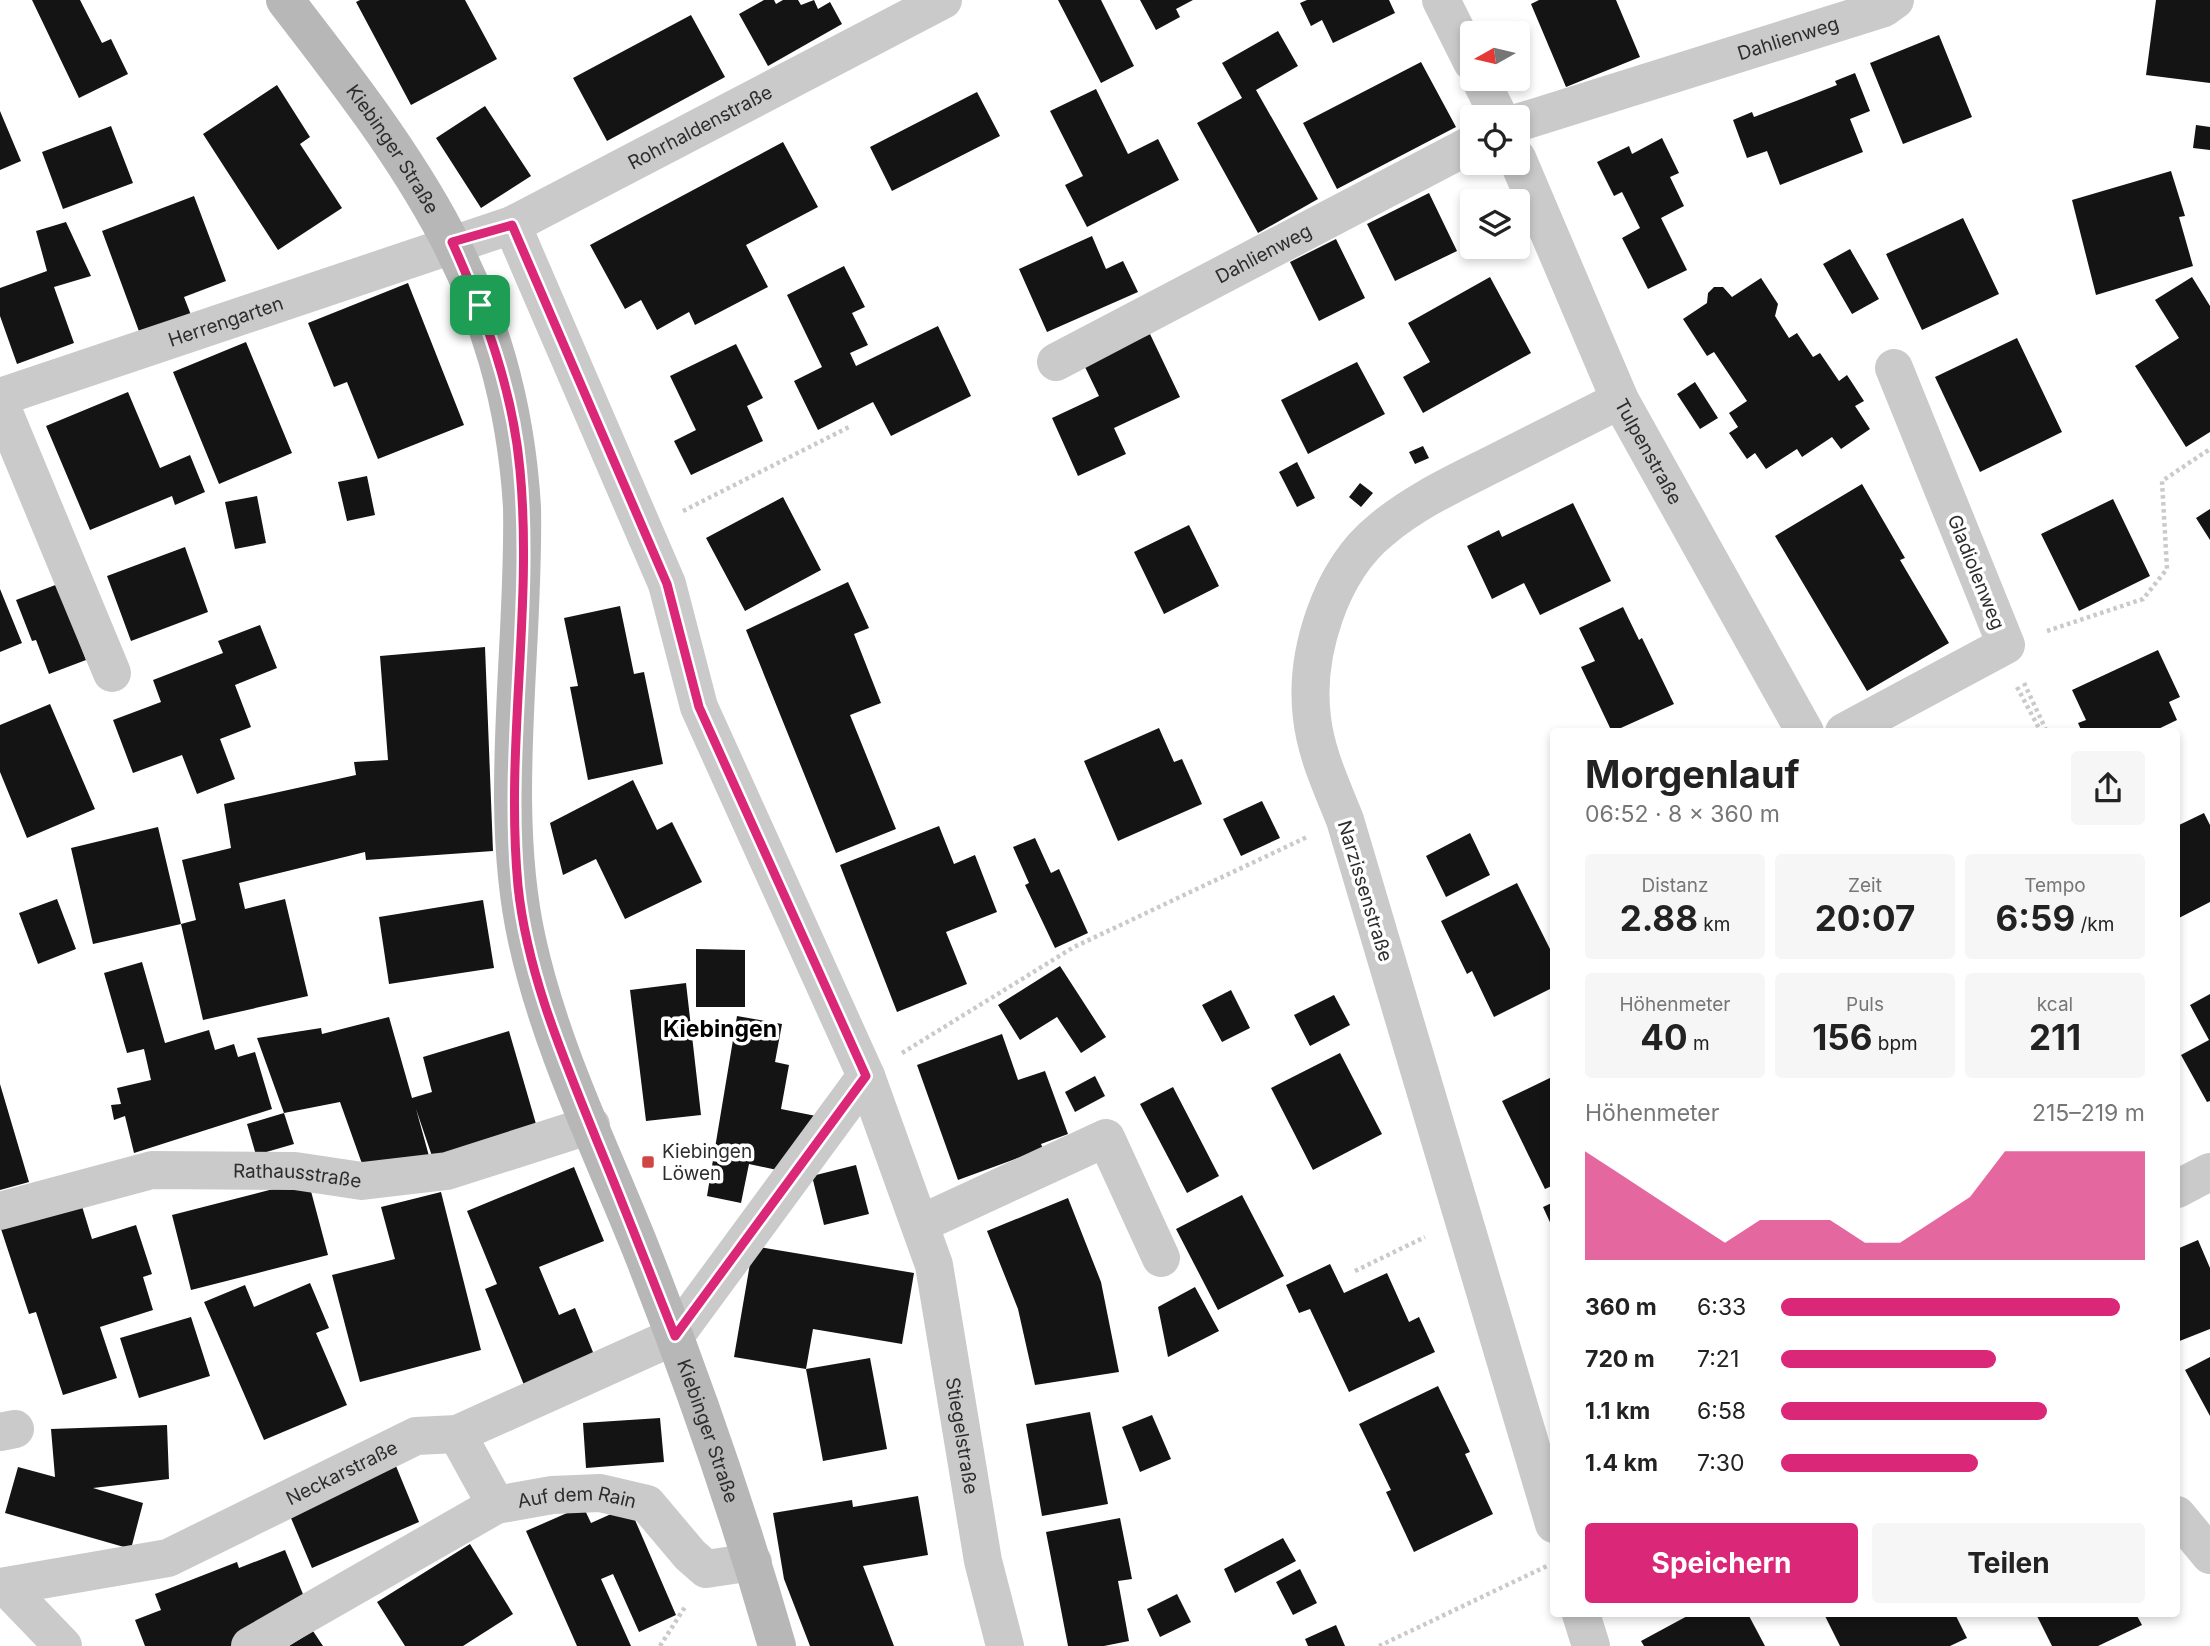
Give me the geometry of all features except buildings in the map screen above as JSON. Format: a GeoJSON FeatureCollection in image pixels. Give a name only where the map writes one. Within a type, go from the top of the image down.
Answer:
{"type":"FeatureCollection","features":[{"type":"Feature","properties":{"kind":"street","name":"Kiebinger Straße"},"geometry":{"type":"LineString","coordinates":[[285,0],[393,141],[452,242],[480,305],[498,357],[520,468],[523,540],[516,827],[518,886],[527,940],[565,1062],[675,1336],[753,1562],[777,1646]]}},
{"type":"Feature","properties":{"kind":"street","name":"Rohrhaldenstraße"},"geometry":{"type":"LineString","coordinates":[[452,242],[512,225],[943,0]]}},
{"type":"Feature","properties":{"kind":"street"},"geometry":{"type":"LineString","coordinates":[[1441,0],[1460,38]]}},
{"type":"Feature","properties":{"kind":"street","name":"Dahlienweg"},"geometry":{"type":"LineString","coordinates":[[1530,119],[1884,8],[1895,0]]}},
{"type":"Feature","properties":{"kind":"street","name":"Dahlienweg"},"geometry":{"type":"LineString","coordinates":[[1056,362],[1460,150]]}},
{"type":"Feature","properties":{"kind":"street","name":"Tulpenstraße"},"geometry":{"type":"LineString","coordinates":[[1524,175],[1620,400],[1803,728]]}},
{"type":"Feature","properties":{"kind":"street","name":"Stiegelstraße"},"geometry":{"type":"LineString","coordinates":[[512,225],[667,584],[699,707],[866,1076],[934,1265],[983,1561],[1005,1646]]}},
{"type":"Feature","properties":{"kind":"street","name":"Herrengarten"},"geometry":{"type":"LineString","coordinates":[[113,673],[0,400],[452,242]]}},
{"type":"Feature","properties":{"kind":"street","name":"Gladiolenweg"},"geometry":{"type":"LineString","coordinates":[[1851,728],[2006,645],[1894,368]]}},
{"type":"Feature","properties":{"kind":"street","name":"Narzissenstraße"},"geometry":{"type":"LineString","coordinates":[[1550,1511],[1345,820],[1317,741],[1312,719],[1311,683],[1316,648],[1331,599],[1350,565],[1379,531],[1422,500],[1620,400]]}},
{"type":"Feature","properties":{"kind":"street"},"geometry":{"type":"LineString","coordinates":[[675,1336],[866,1076]]}},
{"type":"Feature","properties":{"kind":"street","name":"Rathausstraße"},"geometry":{"type":"LineString","coordinates":[[0,1211],[152,1170],[295,1171],[362,1181],[447,1171],[591,1125]]}},
{"type":"Feature","properties":{"kind":"street"},"geometry":{"type":"LineString","coordinates":[[919,1224],[1106,1138],[1161,1258]]}},
{"type":"Feature","properties":{"kind":"street"},"geometry":{"type":"LineString","coordinates":[[2180,1187],[2210,1171]]}},
{"type":"Feature","properties":{"kind":"street","name":"Neckarstraße"},"geometry":{"type":"LineString","coordinates":[[4,1587],[168,1558],[416,1436],[457,1434],[675,1336]]}},
{"type":"Feature","properties":{"kind":"street","name":"Auf dem Rain"},"geometry":{"type":"LineString","coordinates":[[457,1434],[496,1505]]}},
{"type":"Feature","properties":{"kind":"street","name":"Auf dem Rain"},"geometry":{"type":"LineString","coordinates":[[250,1646],[496,1505],[552,1495],[600,1493],[647,1504],[690,1555],[706,1569],[753,1562]]}},
{"type":"Feature","properties":{"kind":"street"},"geometry":{"type":"LineString","coordinates":[[2180,1520],[2210,1555]]}},
{"type":"Feature","properties":{"kind":"street"},"geometry":{"type":"LineString","coordinates":[[4,1587],[63,1646]]}},
{"type":"Feature","properties":{"kind":"street"},"geometry":{"type":"LineString","coordinates":[[1582,1617],[1591,1646]]}},
{"type":"Feature","properties":{"kind":"path"},"geometry":{"type":"LineString","coordinates":[[645,531],[849,427]]}},
{"type":"Feature","properties":{"kind":"path"},"geometry":{"type":"LineString","coordinates":[[2045,728],[2006,645],[2143,599],[2167,569],[2162,481],[2210,449]]}},
{"type":"Feature","properties":{"kind":"path"},"geometry":{"type":"LineString","coordinates":[[866,1076],[1074,947],[1345,820]]}},
{"type":"Feature","properties":{"kind":"path"},"geometry":{"type":"LineString","coordinates":[[1355,1271],[1463,1219]]}},
{"type":"Feature","properties":{"kind":"path"},"geometry":{"type":"LineString","coordinates":[[1379,1646],[1550,1564]]}},
{"type":"Feature","properties":{"kind":"place","name":"Kiebingen Löwen"},"geometry":{"type":"Point","coordinates":[648,1162]}},
{"type":"Feature","properties":{"kind":"district","name":"Kiebingen"},"geometry":{"type":"Point","coordinates":[720,1029]}},
{"type":"Feature","properties":{"kind":"route"},"geometry":{"type":"LineString","coordinates":[[512,225],[667,584],[699,707],[866,1076],[675,1336],[565,1062],[527,940],[518,886],[515,764],[522,600],[520,468],[498,357],[480,305],[452,242],[512,225]]}}]}
